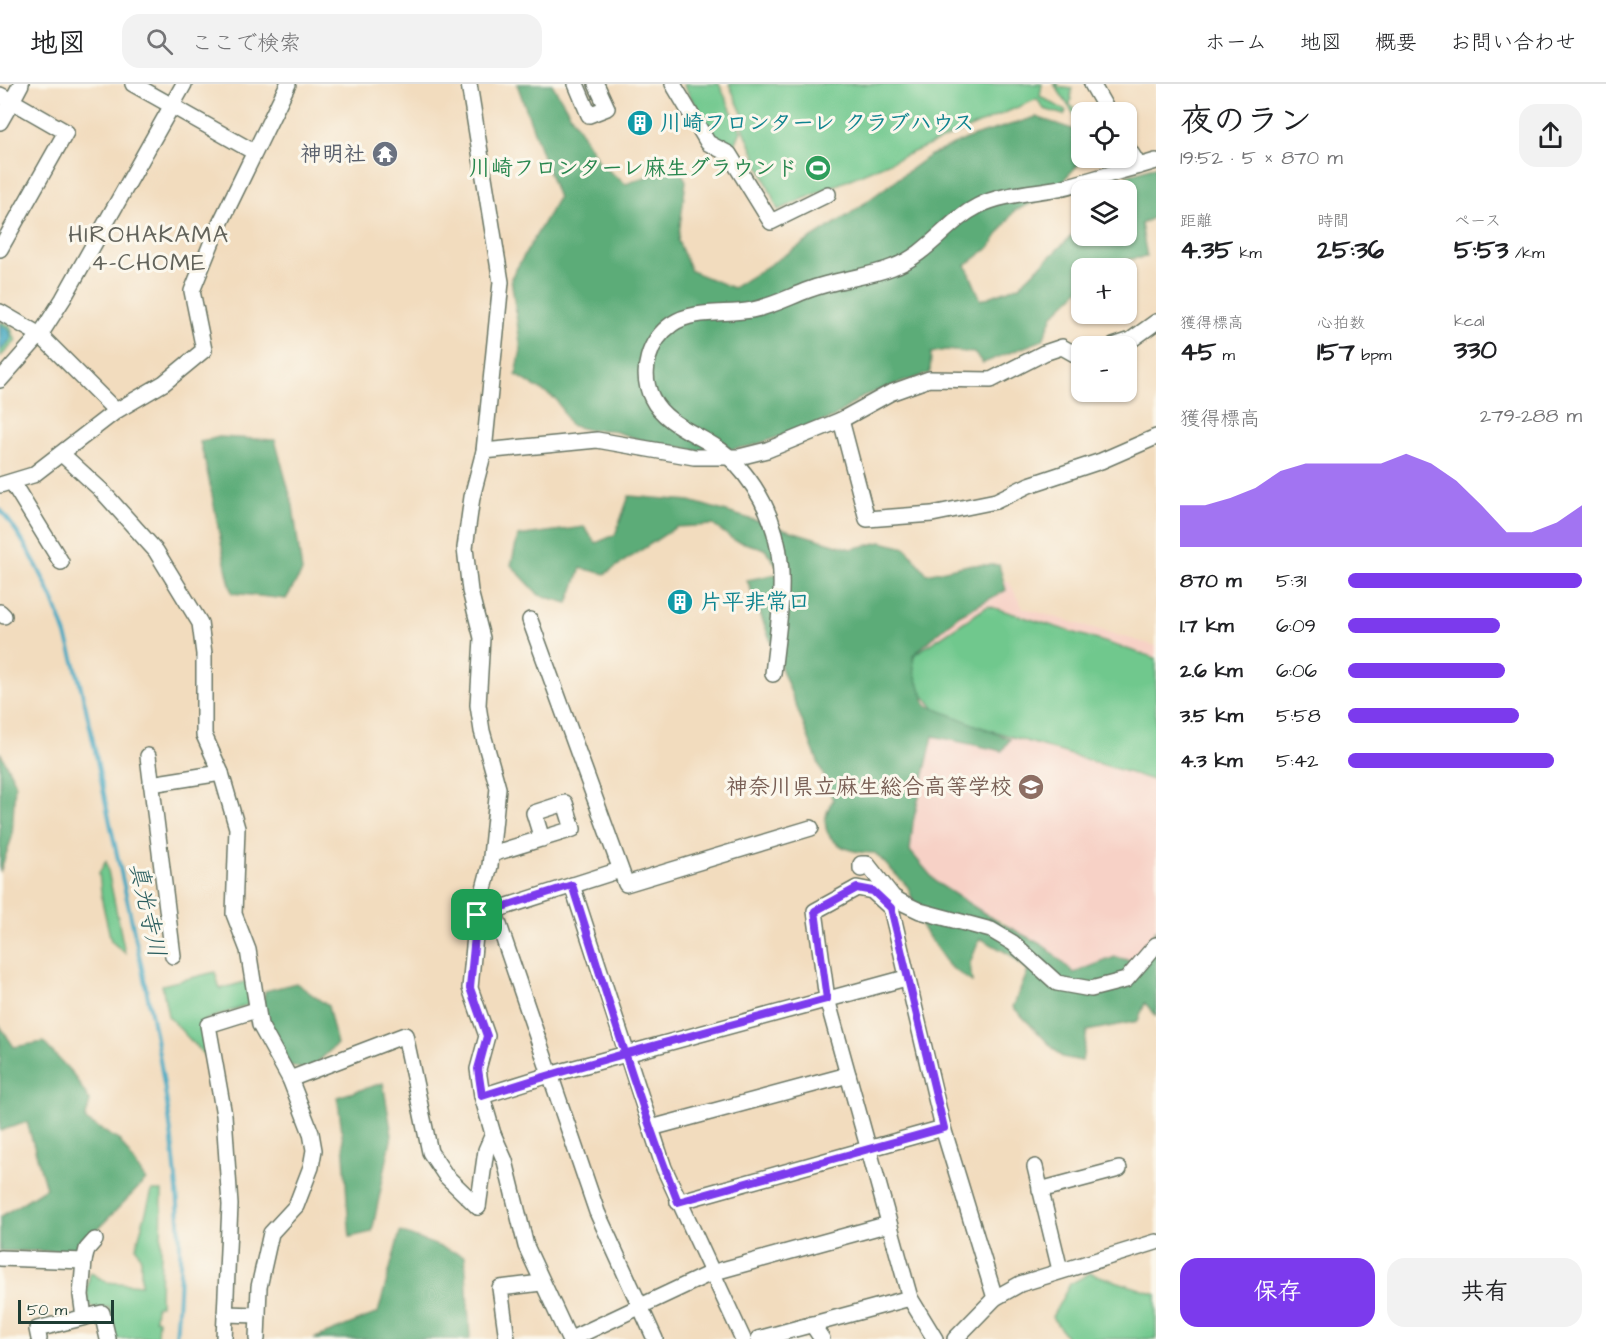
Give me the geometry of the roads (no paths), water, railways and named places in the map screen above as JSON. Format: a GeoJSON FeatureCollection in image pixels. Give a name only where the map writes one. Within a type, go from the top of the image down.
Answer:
{"type":"FeatureCollection","features":[{"type":"Feature","properties":{"kind":"street"},"geometry":{"type":"LineString","coordinates":[[0,122],[6,98],[21,84]]}},
{"type":"Feature","properties":{"kind":"street"},"geometry":{"type":"LineString","coordinates":[[133,84],[254,152]]}},
{"type":"Feature","properties":{"kind":"street"},"geometry":{"type":"LineString","coordinates":[[0,380],[40,335],[63,299],[184,84]]}},
{"type":"Feature","properties":{"kind":"street"},"geometry":{"type":"LineString","coordinates":[[61,562],[55,539],[6,484],[33,475],[63,455],[116,411],[164,383],[204,350],[192,291],[254,152],[288,84]]}},
{"type":"Feature","properties":{"kind":"street"},"geometry":{"type":"LineString","coordinates":[[469,84],[501,282],[484,451],[472,497],[465,548],[470,591],[482,638],[478,705],[482,731],[498,788],[492,854],[477,915],[470,988],[487,1036],[478,1069],[482,1096],[493,1134],[505,1161],[526,1246],[541,1283],[570,1339],[711,1273],[889,1224]]}},
{"type":"Feature","properties":{"kind":"street"},"geometry":{"type":"LineString","coordinates":[[576,84],[589,115],[607,108],[596,84]]}},
{"type":"Feature","properties":{"kind":"street"},"geometry":{"type":"LineString","coordinates":[[673,84],[708,143],[729,154],[771,222],[828,194]]}},
{"type":"Feature","properties":{"kind":"street"},"geometry":{"type":"LineString","coordinates":[[1092,84],[1102,102]]}},
{"type":"Feature","properties":{"kind":"street"},"geometry":{"type":"LineString","coordinates":[[0,249],[66,132],[6,98]]}},
{"type":"Feature","properties":{"kind":"street"},"geometry":{"type":"LineString","coordinates":[[773,674],[782,582],[778,542],[761,499],[730,458],[678,425],[662,412],[652,398],[646,368],[650,351],[660,335],[686,316],[727,314],[778,304],[808,290],[891,268],[918,256],[978,205],[1062,187],[1156,161]]}},
{"type":"Feature","properties":{"kind":"street"},"geometry":{"type":"LineString","coordinates":[[0,312],[40,335],[116,411]]}},
{"type":"Feature","properties":{"kind":"street"},"geometry":{"type":"LineString","coordinates":[[1137,336],[1156,322]]}},
{"type":"Feature","properties":{"kind":"street"},"geometry":{"type":"LineString","coordinates":[[484,451],[597,440],[694,458],[730,458],[767,450],[841,420],[890,393],[929,379],[991,380],[1044,353],[1062,347],[1071,352]]}},
{"type":"Feature","properties":{"kind":"street"},"geometry":{"type":"LineString","coordinates":[[841,420],[867,519],[932,514],[996,501],[1029,485],[1101,461],[1156,437]]}},
{"type":"Feature","properties":{"kind":"street"},"geometry":{"type":"LineString","coordinates":[[63,455],[101,490],[156,551],[196,614],[204,654],[204,735],[220,773],[237,828],[234,914],[248,950],[256,1010],[269,1045],[290,1079],[311,1132],[314,1150],[311,1167],[296,1206],[272,1233],[259,1287],[257,1339]]}},
{"type":"Feature","properties":{"kind":"street"},"geometry":{"type":"LineString","coordinates":[[530,620],[616,871],[626,884],[811,828]]}},
{"type":"Feature","properties":{"kind":"street"},"geometry":{"type":"LineString","coordinates":[[148,756],[173,956]]}},
{"type":"Feature","properties":{"kind":"street"},"geometry":{"type":"LineString","coordinates":[[152,784],[220,773]]}},
{"type":"Feature","properties":{"kind":"street"},"geometry":{"type":"LineString","coordinates":[[492,854],[542,839]]}},
{"type":"Feature","properties":{"kind":"street"},"geometry":{"type":"LineString","coordinates":[[935,1339],[909,1298],[827,999],[815,911],[857,888],[862,880],[861,864],[867,864],[897,900],[966,924],[991,930],[1013,943],[1057,983],[1091,989],[1126,980],[1156,945]]}},
{"type":"Feature","properties":{"kind":"street"},"geometry":{"type":"LineString","coordinates":[[477,915],[616,871]]}},
{"type":"Feature","properties":{"kind":"street"},"geometry":{"type":"LineString","coordinates":[[862,880],[891,908],[906,978],[944,1128],[995,1299]]}},
{"type":"Feature","properties":{"kind":"street"},"geometry":{"type":"LineString","coordinates":[[572,885],[651,1128],[678,1202],[743,1339]]}},
{"type":"Feature","properties":{"kind":"street"},"geometry":{"type":"LineString","coordinates":[[494,910],[597,1212],[655,1339]]}},
{"type":"Feature","properties":{"kind":"street"},"geometry":{"type":"LineString","coordinates":[[482,1096],[549,1075],[906,978]]}},
{"type":"Feature","properties":{"kind":"street"},"geometry":{"type":"LineString","coordinates":[[224,1339],[230,1204],[224,1115],[208,1025],[256,1010]]}},
{"type":"Feature","properties":{"kind":"street"},"geometry":{"type":"LineString","coordinates":[[290,1079],[405,1035],[430,1152],[446,1176],[478,1207],[486,1150],[493,1134]]}},
{"type":"Feature","properties":{"kind":"street"},"geometry":{"type":"LineString","coordinates":[[651,1128],[848,1075]]}},
{"type":"Feature","properties":{"kind":"street"},"geometry":{"type":"LineString","coordinates":[[678,1202],[944,1128]]}},
{"type":"Feature","properties":{"kind":"street"},"geometry":{"type":"LineString","coordinates":[[1035,1167],[1060,1270]]}},
{"type":"Feature","properties":{"kind":"street"},"geometry":{"type":"LineString","coordinates":[[1040,1190],[1119,1169]]}},
{"type":"Feature","properties":{"kind":"street"},"geometry":{"type":"LineString","coordinates":[[84,1317],[81,1295],[84,1261],[87,1249],[95,1240]]}},
{"type":"Feature","properties":{"kind":"street"},"geometry":{"type":"LineString","coordinates":[[956,1339],[995,1299],[1020,1284],[1156,1242]]}},
{"type":"Feature","properties":{"kind":"street"},"geometry":{"type":"LineString","coordinates":[[0,1258],[84,1261]]}},
{"type":"Feature","properties":{"kind":"street"},"geometry":{"type":"LineString","coordinates":[[507,1339],[500,1288],[541,1283]]}},
{"type":"Feature","properties":{"kind":"street"},"geometry":{"type":"LineString","coordinates":[[758,1339],[909,1298]]}},
{"type":"Feature","properties":{"kind":"street"},"geometry":{"type":"LineString","coordinates":[[39,1339],[37,1329],[102,1314],[108,1339]]}},
{"type":"Feature","properties":{"kind":"street"},"geometry":{"type":"LineString","coordinates":[[225,1314],[258,1315]]}},
{"type":"Feature","properties":{"kind":"street"},"geometry":{"type":"LineString","coordinates":[[812,1324],[822,1339]]}},
{"type":"Feature","properties":{"kind":"water"},"geometry":{"type":"Polygon","coordinates":[[[0,324],[10,331],[11,339],[0,351],[0,324]]]}},
{"type":"Feature","properties":{"kind":"waterway","name":"真光寺川"},"geometry":{"type":"LineString","coordinates":[[0,509],[25,545],[45,582],[74,661],[145,983],[165,1089],[177,1195],[180,1259],[176,1339]]}},
{"type":"Feature","properties":{"kind":"place","name":"川崎フロンターレ クラブハウス"},"geometry":{"type":"Point","coordinates":[640,123]}},
{"type":"Feature","properties":{"kind":"place","name":"神明社"},"geometry":{"type":"Point","coordinates":[385,154]}},
{"type":"Feature","properties":{"kind":"place","name":"川崎フロンターレ麻生グラウンド"},"geometry":{"type":"Point","coordinates":[818,168]}},
{"type":"Feature","properties":{"kind":"place","name":"片平非常口"},"geometry":{"type":"Point","coordinates":[680,602]}},
{"type":"Feature","properties":{"kind":"place","name":"神奈川県立麻生総合高等学校"},"geometry":{"type":"Point","coordinates":[1031,787]}},
{"type":"Feature","properties":{"kind":"district","name":"HIROHAKAMA 4-CHOME"},"geometry":{"type":"Point","coordinates":[149,249]}}]}
